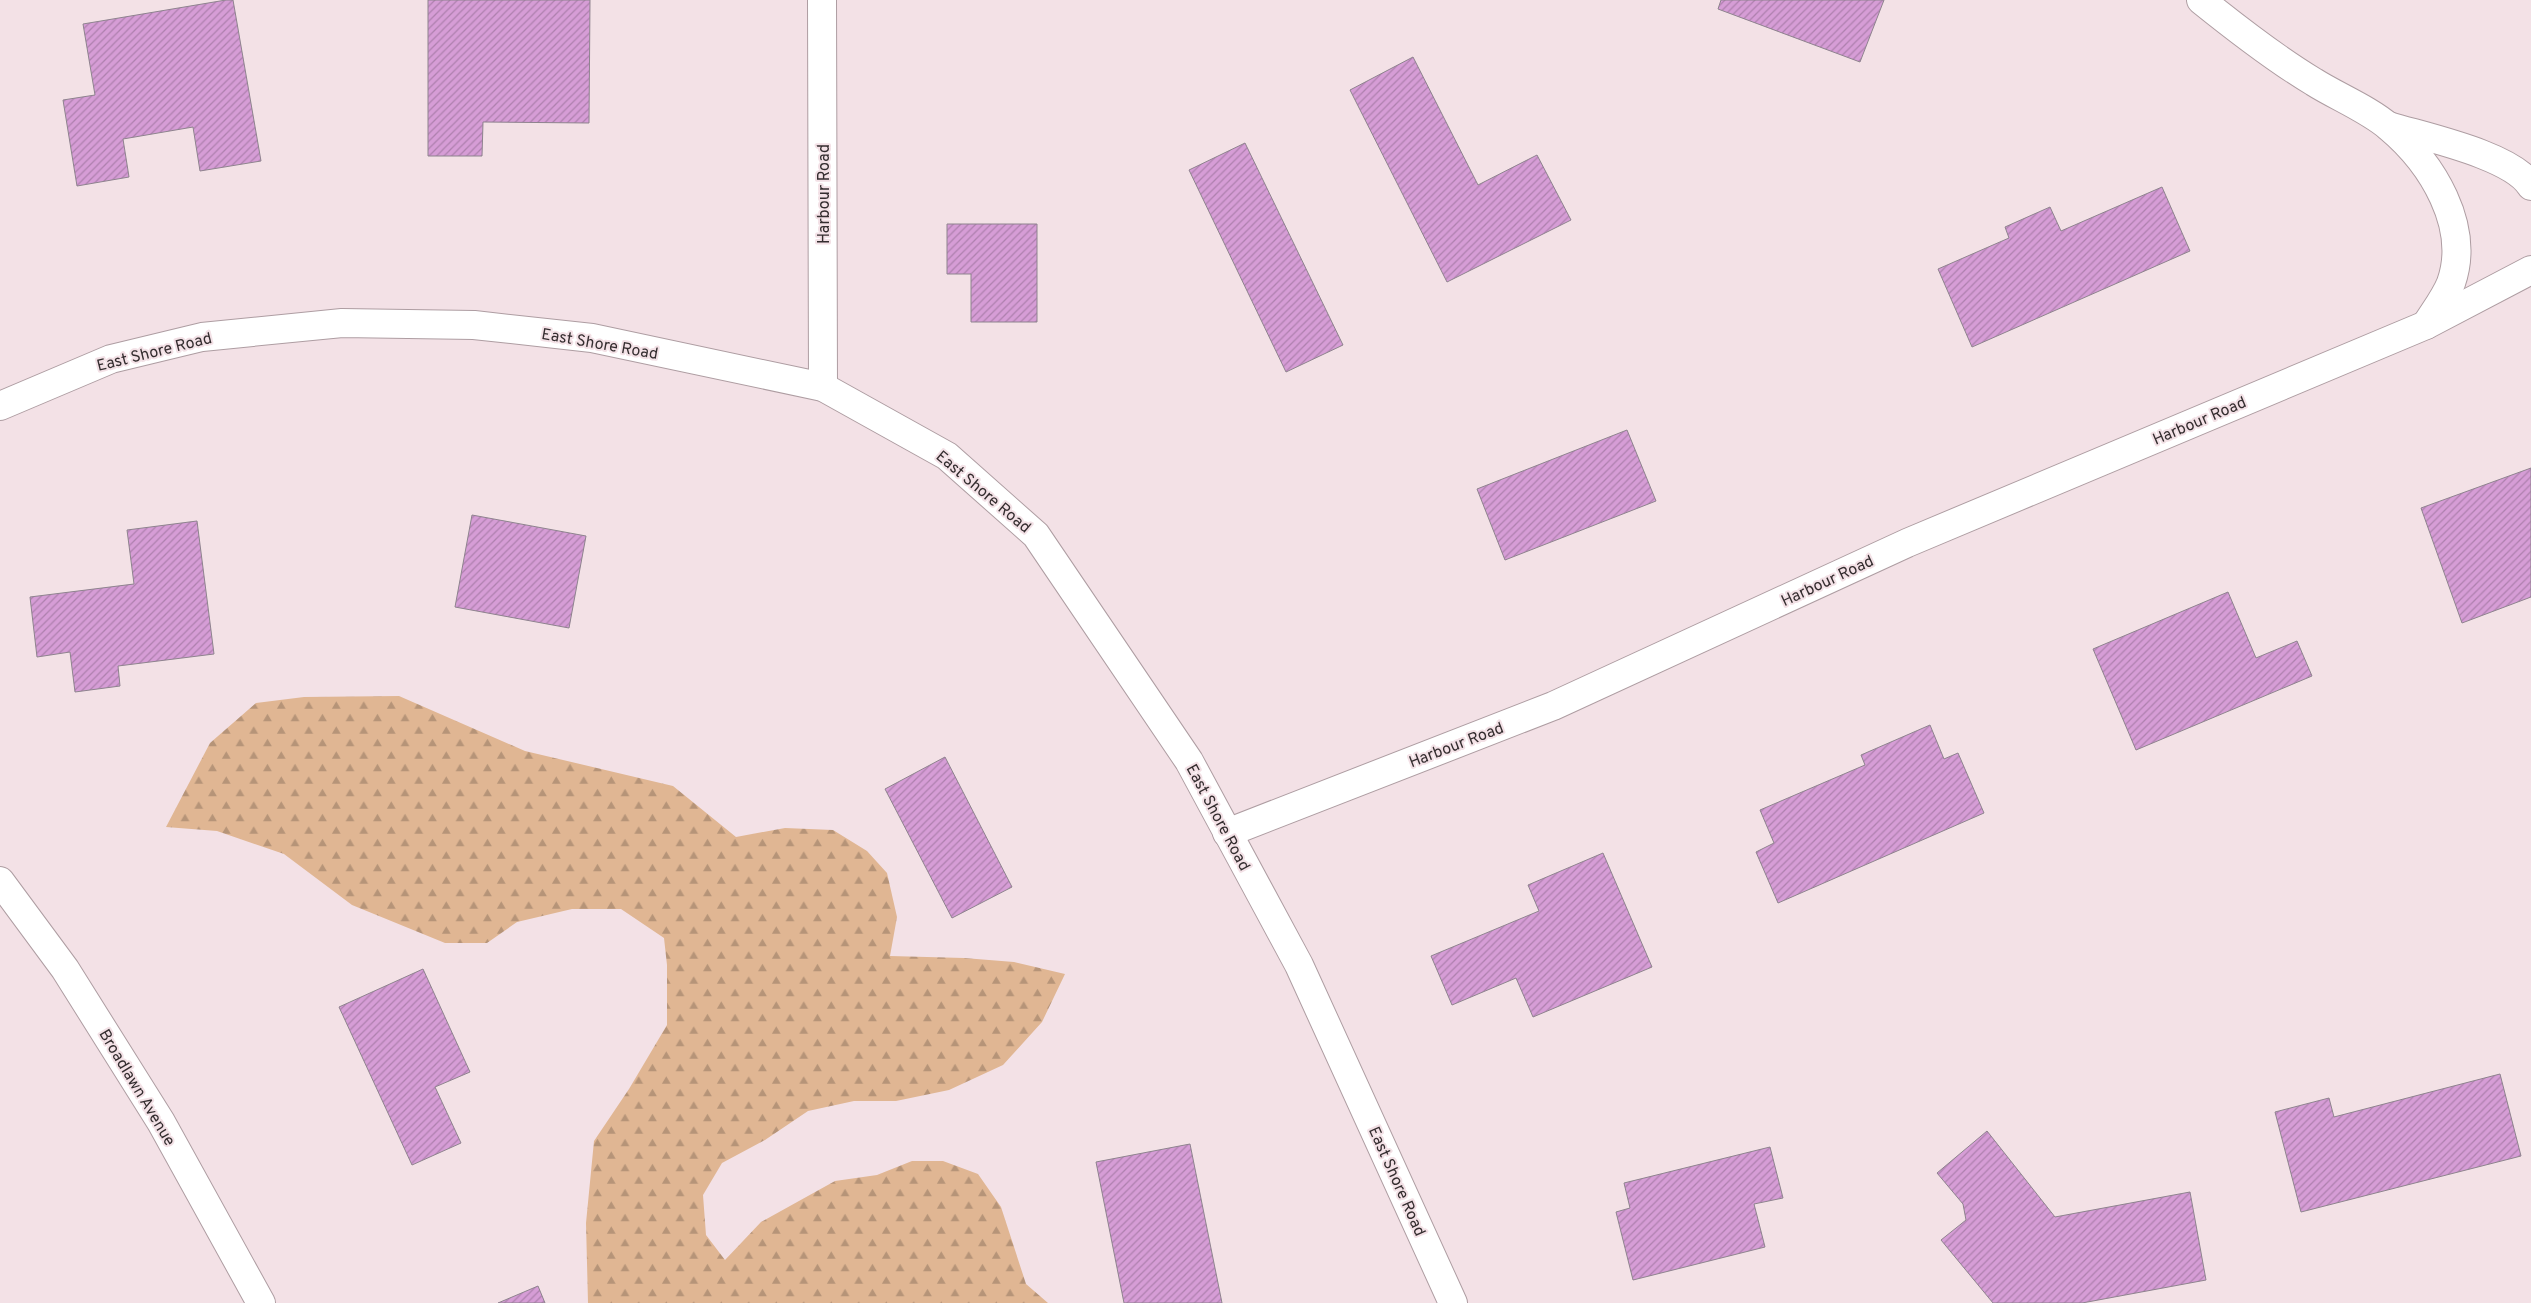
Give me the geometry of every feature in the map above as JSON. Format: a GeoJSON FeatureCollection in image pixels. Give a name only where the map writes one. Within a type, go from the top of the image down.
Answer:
{"type":"FeatureCollection","features":[{"type":"Feature","properties":{"kind":"street","name":"Harbour Road"},"geometry":{"type":"LineString","coordinates":[[822,0],[823,387]]}},
{"type":"Feature","properties":{"kind":"street"},"geometry":{"type":"LineString","coordinates":[[2200,0],[2313,82],[2389,126],[2496,159],[2517,171],[2531,186]]}},
{"type":"Feature","properties":{"kind":"street"},"geometry":{"type":"LineString","coordinates":[[2389,126],[2423,164],[2442,189],[2452,218],[2456,247],[2455,269],[2450,285],[2426,325]]}},
{"type":"Feature","properties":{"kind":"street","name":"Harbour Road"},"geometry":{"type":"LineString","coordinates":[[1227,833],[1553,706],[1907,543],[2426,325],[2531,270]]}},
{"type":"Feature","properties":{"kind":"street","name":"East Shore Road"},"geometry":{"type":"LineString","coordinates":[[0,406],[111,359],[202,336],[342,323],[474,325],[592,338],[823,387],[947,456],[1036,535],[1189,761],[1300,965],[1453,1303]]}},
{"type":"Feature","properties":{"kind":"street","name":"Broadlawn Avenue"},"geometry":{"type":"LineString","coordinates":[[0,881],[65,969],[161,1122],[261,1303]]}},
{"type":"Feature","properties":{"kind":"green space"},"geometry":{"type":"Polygon","coordinates":[[[399,696],[525,751],[673,786],[736,837],[785,828],[833,830],[867,851],[887,873],[897,917],[890,956],[964,958],[1014,962],[1065,974],[1042,1022],[1003,1065],[949,1090],[896,1101],[854,1101],[808,1111],[765,1140],[722,1163],[703,1195],[706,1235],[725,1260],[761,1222],[835,1181],[877,1175],[912,1161],[943,1161],[978,1174],[1001,1207],[1026,1284],[1048,1303],[588,1303],[586,1223],[594,1141],[629,1089],[667,1025],[667,965],[664,938],[621,909],[572,909],[517,922],[487,943],[445,943],[352,905],[284,854],[217,831],[166,827],[210,743],[256,703],[304,697],[399,696]]]}},
{"type":"Feature","properties":{"kind":"building"},"geometry":{"type":"Polygon","coordinates":[[[233,0],[261,161],[200,171],[193,127],[123,139],[129,177],[77,186],[63,100],[95,95],[83,24],[233,0]]]}},
{"type":"Feature","properties":{"kind":"building"},"geometry":{"type":"Polygon","coordinates":[[[428,0],[590,0],[589,123],[483,122],[482,156],[428,156],[428,0]]]}},
{"type":"Feature","properties":{"kind":"building"},"geometry":{"type":"Polygon","coordinates":[[[1721,0],[1884,0],[1860,62],[1718,9],[1721,0]]]}},
{"type":"Feature","properties":{"kind":"building"},"geometry":{"type":"Polygon","coordinates":[[[1413,57],[1478,185],[1537,155],[1571,220],[1447,282],[1350,90],[1413,57]]]}},
{"type":"Feature","properties":{"kind":"building"},"geometry":{"type":"Polygon","coordinates":[[[1245,143],[1343,345],[1286,372],[1189,170],[1245,143]]]}},
{"type":"Feature","properties":{"kind":"building"},"geometry":{"type":"Polygon","coordinates":[[[2162,187],[2190,251],[1972,347],[1938,269],[2009,238],[2005,227],[2050,207],[2061,231],[2162,187]]]}},
{"type":"Feature","properties":{"kind":"building"},"geometry":{"type":"Polygon","coordinates":[[[947,224],[1037,224],[1037,322],[971,322],[971,274],[947,274],[947,224]]]}},
{"type":"Feature","properties":{"kind":"building"},"geometry":{"type":"Polygon","coordinates":[[[1627,430],[1656,501],[1505,560],[1477,489],[1627,430]]]}},
{"type":"Feature","properties":{"kind":"building"},"geometry":{"type":"Polygon","coordinates":[[[2531,468],[2531,597],[2462,623],[2421,508],[2531,468]]]}},
{"type":"Feature","properties":{"kind":"building"},"geometry":{"type":"Polygon","coordinates":[[[472,515],[586,536],[569,628],[455,607],[472,515]]]}},
{"type":"Feature","properties":{"kind":"building"},"geometry":{"type":"Polygon","coordinates":[[[197,521],[214,654],[118,666],[120,686],[75,692],[70,652],[37,657],[30,597],[134,584],[127,530],[197,521]]]}},
{"type":"Feature","properties":{"kind":"building"},"geometry":{"type":"Polygon","coordinates":[[[2228,592],[2256,658],[2297,641],[2312,676],[2136,750],[2093,649],[2228,592]]]}},
{"type":"Feature","properties":{"kind":"building"},"geometry":{"type":"Polygon","coordinates":[[[1930,725],[1944,759],[1958,753],[1984,813],[1778,903],[1756,852],[1774,843],[1760,810],[1865,765],[1861,755],[1930,725]]]}},
{"type":"Feature","properties":{"kind":"building"},"geometry":{"type":"Polygon","coordinates":[[[945,757],[1012,887],[952,918],[885,789],[945,757]]]}},
{"type":"Feature","properties":{"kind":"building"},"geometry":{"type":"Polygon","coordinates":[[[1603,853],[1652,967],[1533,1017],[1516,978],[1452,1005],[1431,956],[1539,911],[1528,885],[1603,853]]]}},
{"type":"Feature","properties":{"kind":"building"},"geometry":{"type":"Polygon","coordinates":[[[423,969],[470,1072],[435,1087],[461,1143],[412,1165],[339,1007],[423,969]]]}},
{"type":"Feature","properties":{"kind":"building"},"geometry":{"type":"Polygon","coordinates":[[[2500,1074],[2521,1156],[2301,1212],[2275,1112],[2329,1098],[2334,1117],[2500,1074]]]}},
{"type":"Feature","properties":{"kind":"building"},"geometry":{"type":"Polygon","coordinates":[[[1987,1131],[2055,1217],[2190,1192],[2206,1280],[2082,1303],[1993,1303],[1941,1240],[1966,1220],[1963,1204],[1937,1173],[1987,1131]]]}},
{"type":"Feature","properties":{"kind":"building"},"geometry":{"type":"Polygon","coordinates":[[[1190,1144],[1222,1303],[1124,1303],[1096,1162],[1190,1144]]]}},
{"type":"Feature","properties":{"kind":"building"},"geometry":{"type":"Polygon","coordinates":[[[1770,1147],[1783,1198],[1754,1204],[1765,1247],[1633,1280],[1616,1212],[1630,1208],[1624,1183],[1770,1147]]]}},
{"type":"Feature","properties":{"kind":"building"},"geometry":{"type":"Polygon","coordinates":[[[538,1286],[545,1303],[498,1303],[538,1286]]]}}]}
